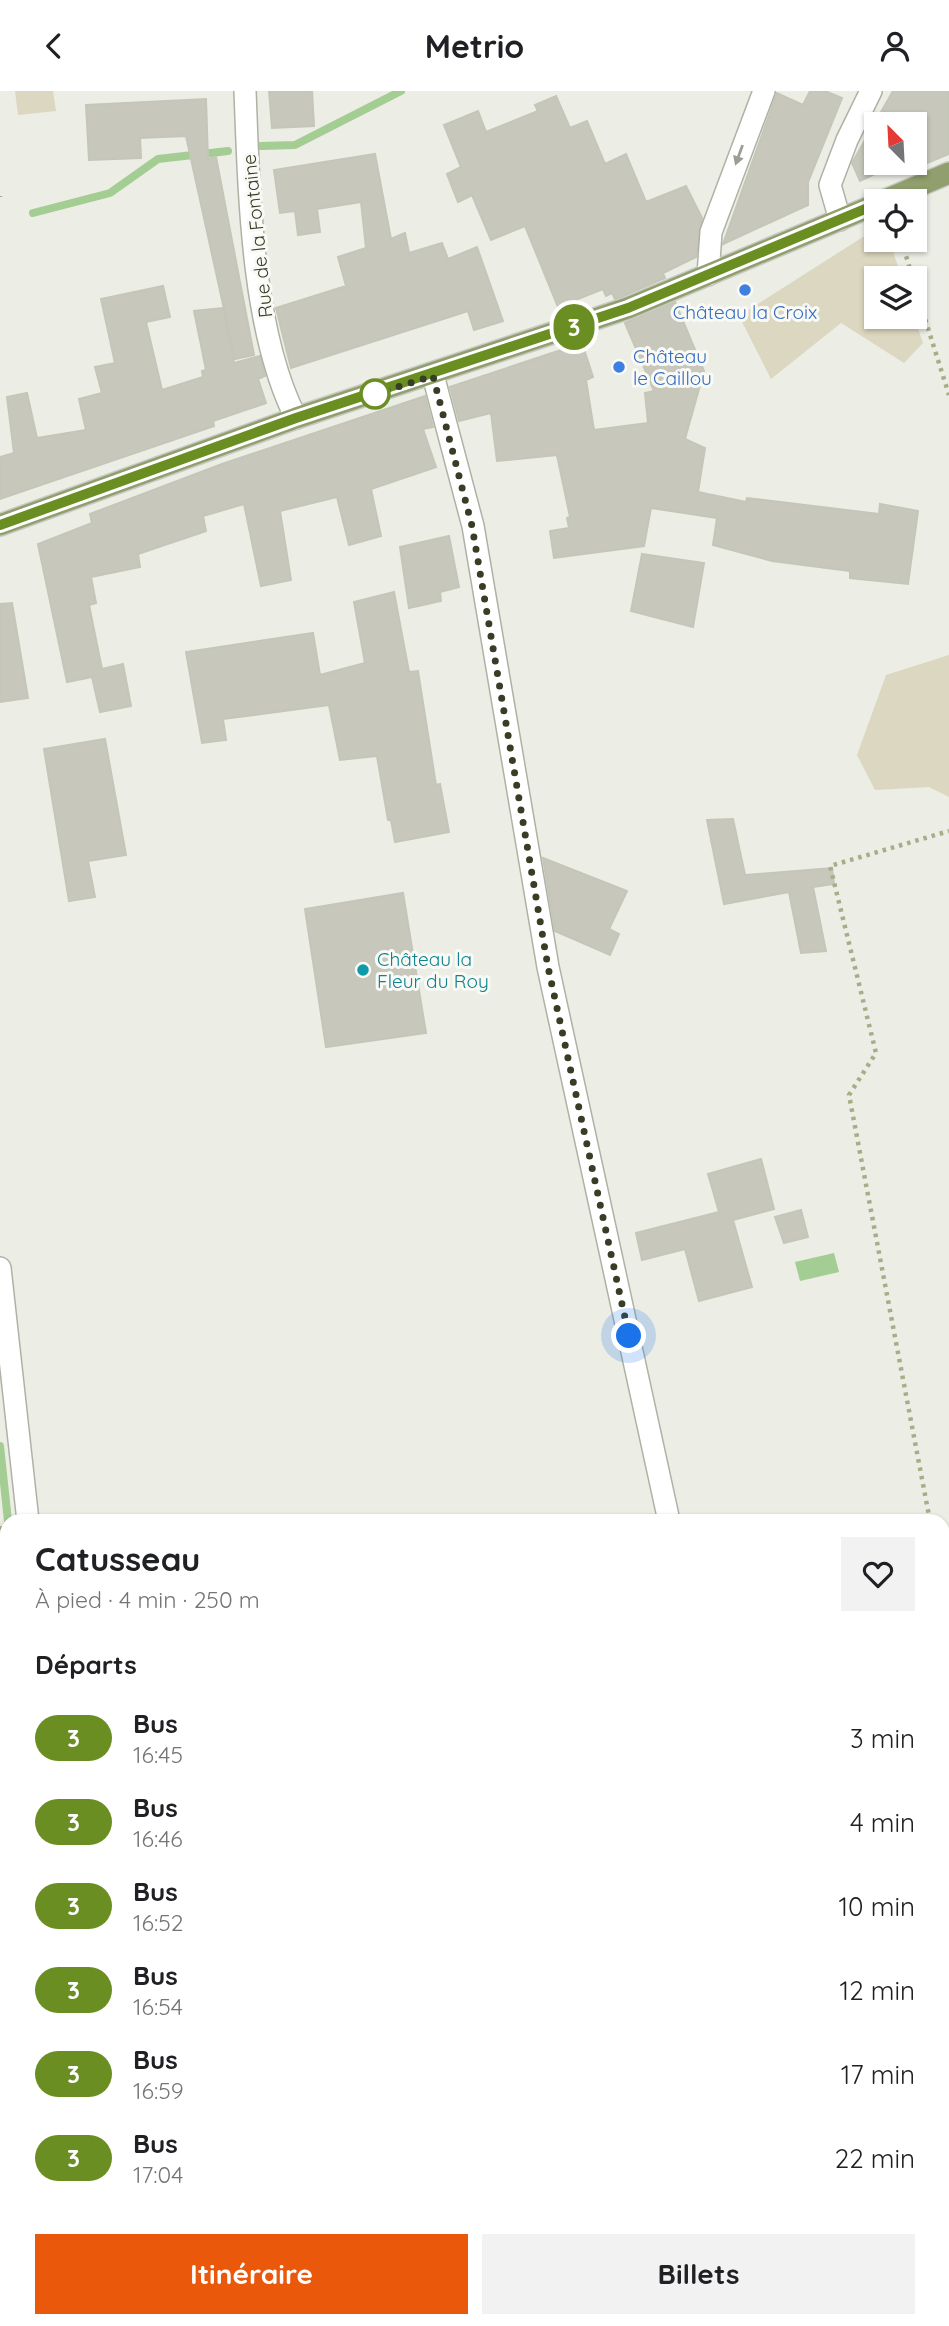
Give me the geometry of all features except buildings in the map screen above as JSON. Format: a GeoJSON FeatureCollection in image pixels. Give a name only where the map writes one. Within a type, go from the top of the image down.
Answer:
{"type":"FeatureCollection","features":[{"type":"Feature","properties":{"kind":"main road"},"geometry":{"type":"LineString","coordinates":[[911,189],[949,173]]}},
{"type":"Feature","properties":{"kind":"main road"},"geometry":{"type":"LineString","coordinates":[[0,525],[296,418],[433,376],[628,308],[864,210]]}},
{"type":"Feature","properties":{"kind":"street","name":"Rue de la Fontaine"},"geometry":{"type":"LineString","coordinates":[[245,91],[258,273],[276,370],[296,418]]}},
{"type":"Feature","properties":{"kind":"street"},"geometry":{"type":"LineString","coordinates":[[708,275],[711,232],[764,91]]}},
{"type":"Feature","properties":{"kind":"street"},"geometry":{"type":"LineString","coordinates":[[840,220],[830,185],[847,140],[871,91]]}},
{"type":"Feature","properties":{"kind":"street"},"geometry":{"type":"LineString","coordinates":[[433,376],[472,526],[548,967],[667,1514]]}},
{"type":"Feature","properties":{"kind":"street"},"geometry":{"type":"LineString","coordinates":[[0,1268],[27,1514]]}},
{"type":"Feature","properties":{"kind":"path"},"geometry":{"type":"LineString","coordinates":[[927,325],[949,395]]}},
{"type":"Feature","properties":{"kind":"path"},"geometry":{"type":"LineString","coordinates":[[929,1514],[849,1095],[876,1053],[830,866],[949,831]]}},
{"type":"Feature","properties":{"kind":"shaded area"},"geometry":{"type":"Polygon","coordinates":[[[15,91],[53,91],[56,111],[18,115],[15,91]]]}},
{"type":"Feature","properties":{"kind":"shaded area"},"geometry":{"type":"Polygon","coordinates":[[[864,236],[864,252],[893,252],[898,266],[864,266],[864,329],[918,329],[923,343],[904,363],[841,323],[771,379],[739,316],[864,236]]]}},
{"type":"Feature","properties":{"kind":"shaded area"},"geometry":{"type":"Polygon","coordinates":[[[949,655],[949,797],[929,787],[875,790],[857,755],[886,675],[949,655]]]}},
{"type":"Feature","properties":{"kind":"shaded area"},"geometry":{"type":"Polygon","coordinates":[[[834,1253],[839,1272],[800,1281],[795,1262],[834,1253]]]}},
{"type":"Feature","properties":{"kind":"waterway"},"geometry":{"type":"LineString","coordinates":[[261,146],[295,145],[401,91]]}},
{"type":"Feature","properties":{"kind":"waterway"},"geometry":{"type":"LineString","coordinates":[[33,213],[110,193],[158,159],[228,151]]}},
{"type":"Feature","properties":{"kind":"waterway"},"geometry":{"type":"LineString","coordinates":[[0,1446],[7,1514]]}},
{"type":"Feature","properties":{"kind":"bus line","name":"3"},"geometry":{"type":"LineString","coordinates":[[0,525],[296,418],[433,376],[628,308],[864,209]]}},
{"type":"Feature","properties":{"kind":"place","name":"Château la Croix"},"geometry":{"type":"Point","coordinates":[745,290]}},
{"type":"Feature","properties":{"kind":"place","name":"Château le Caillou"},"geometry":{"type":"Point","coordinates":[619,367]}},
{"type":"Feature","properties":{"kind":"place","name":"Château la Fleur du Roy"},"geometry":{"type":"Point","coordinates":[363,970]}},
{"type":"Feature","properties":{"kind":"route"},"geometry":{"type":"LineString","coordinates":[[375,394],[433,376],[472,526],[548,967],[629,1336]]}}]}
